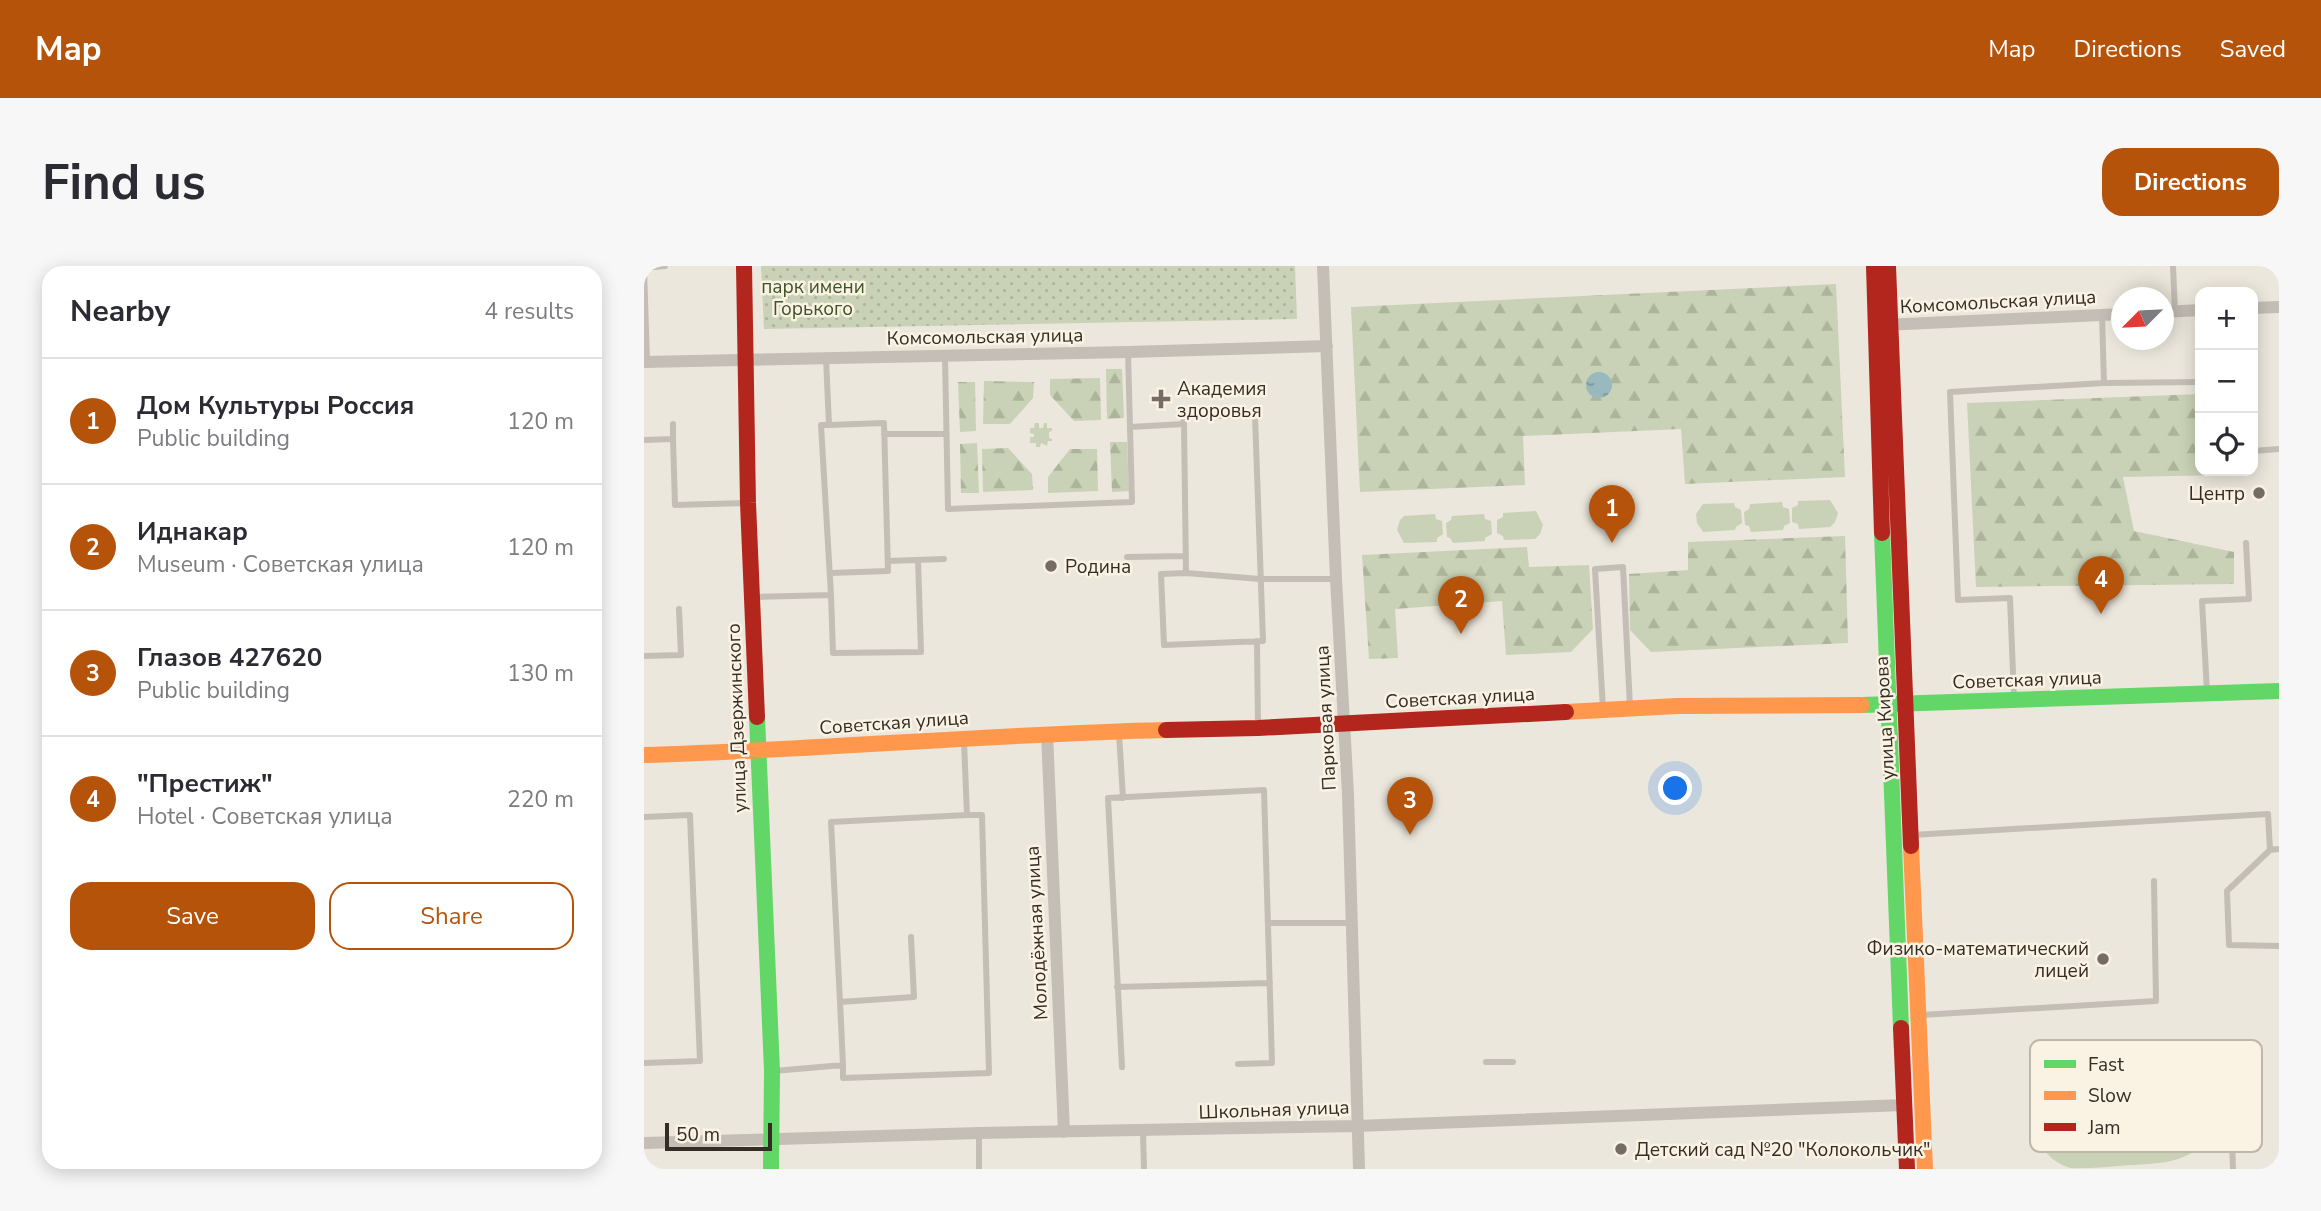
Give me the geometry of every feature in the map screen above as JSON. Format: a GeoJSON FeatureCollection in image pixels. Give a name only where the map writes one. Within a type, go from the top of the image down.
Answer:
{"type":"FeatureCollection","features":[{"type":"Feature","properties":{"kind":"street","name":"улица Дзержинского"},"geometry":{"type":"LineString","coordinates":[[744,266],[748,503],[772,1071],[771,1169]]}},
{"type":"Feature","properties":{"kind":"street","name":"Парковая улица"},"geometry":{"type":"LineString","coordinates":[[1323,266],[1345,724],[1359,1169]]}},
{"type":"Feature","properties":{"kind":"street","name":"улица Кирова"},"geometry":{"type":"LineString","coordinates":[[1874,266],[1883,325],[1897,704],[1910,835],[1925,1169]]}},
{"type":"Feature","properties":{"kind":"street","name":"улица Кирова"},"geometry":{"type":"LineString","coordinates":[[1883,325],[1888,266]]}},
{"type":"Feature","properties":{"kind":"street"},"geometry":{"type":"LineString","coordinates":[[2258,308],[2279,307]]}},
{"type":"Feature","properties":{"kind":"street"},"geometry":{"type":"LineString","coordinates":[[2174,311],[2195,310]]}},
{"type":"Feature","properties":{"kind":"street","name":"Комсомольская улица"},"geometry":{"type":"LineString","coordinates":[[1883,325],[2111,315]]}},
{"type":"Feature","properties":{"kind":"street","name":"Комсомольская улица"},"geometry":{"type":"LineString","coordinates":[[646,361],[1327,346]]}},
{"type":"Feature","properties":{"kind":"street","name":"Советская улица"},"geometry":{"type":"LineString","coordinates":[[644,755],[758,752],[1047,733],[1258,728],[1603,710],[1897,704],[2279,691]]}},
{"type":"Feature","properties":{"kind":"street","name":"улица Кирова"},"geometry":{"type":"LineString","coordinates":[[1897,704],[1892,836],[1907,1169]]}},
{"type":"Feature","properties":{"kind":"street","name":"Молодёжная улица"},"geometry":{"type":"LineString","coordinates":[[1047,733],[1064,1132]]}},
{"type":"Feature","properties":{"kind":"street","name":"Школьная улица"},"geometry":{"type":"LineString","coordinates":[[644,1143],[1357,1126],[1904,1105]]}},
{"type":"Feature","properties":{"kind":"lane"},"geometry":{"type":"LineString","coordinates":[[646,361],[644,268],[665,266]]}},
{"type":"Feature","properties":{"kind":"lane"},"geometry":{"type":"LineString","coordinates":[[2171,287],[2173,266]]}},
{"type":"Feature","properties":{"kind":"lane"},"geometry":{"type":"LineString","coordinates":[[2102,315],[2104,383]]}},
{"type":"Feature","properties":{"kind":"lane"},"geometry":{"type":"LineString","coordinates":[[945,356],[948,509],[1132,502],[1128,352]]}},
{"type":"Feature","properties":{"kind":"lane"},"geometry":{"type":"LineString","coordinates":[[827,358],[829,425]]}},
{"type":"Feature","properties":{"kind":"lane"},"geometry":{"type":"LineString","coordinates":[[2014,700],[2010,598],[1958,600],[1950,392],[2104,383],[2195,382]]}},
{"type":"Feature","properties":{"kind":"lane"},"geometry":{"type":"LineString","coordinates":[[1186,573],[1183,416],[1255,416],[1260,579],[1263,641],[1164,645],[1161,574],[1186,573],[1260,579],[1336,579]]}},
{"type":"Feature","properties":{"kind":"lane"},"geometry":{"type":"LineString","coordinates":[[830,573],[888,571],[884,423],[821,425],[833,653],[921,652],[918,560]]}},
{"type":"Feature","properties":{"kind":"lane"},"geometry":{"type":"LineString","coordinates":[[673,424],[675,505],[748,503]]}},
{"type":"Feature","properties":{"kind":"lane"},"geometry":{"type":"LineString","coordinates":[[1130,427],[1184,424]]}},
{"type":"Feature","properties":{"kind":"lane"},"geometry":{"type":"LineString","coordinates":[[884,434],[946,433]]}},
{"type":"Feature","properties":{"kind":"lane"},"geometry":{"type":"LineString","coordinates":[[644,440],[673,439]]}},
{"type":"Feature","properties":{"kind":"lane"},"geometry":{"type":"LineString","coordinates":[[2258,451],[2279,450]]}},
{"type":"Feature","properties":{"kind":"lane"},"geometry":{"type":"LineString","coordinates":[[2207,694],[2202,601],[2249,599],[2246,543]]}},
{"type":"Feature","properties":{"kind":"lane"},"geometry":{"type":"LineString","coordinates":[[1127,557],[1185,556]]}},
{"type":"Feature","properties":{"kind":"lane"},"geometry":{"type":"LineString","coordinates":[[888,561],[944,559]]}},
{"type":"Feature","properties":{"kind":"lane"},"geometry":{"type":"LineString","coordinates":[[1603,710],[1595,569],[1623,567],[1630,709]]}},
{"type":"Feature","properties":{"kind":"lane"},"geometry":{"type":"LineString","coordinates":[[752,597],[831,595]]}},
{"type":"Feature","properties":{"kind":"lane"},"geometry":{"type":"LineString","coordinates":[[644,656],[681,655],[679,610]]}},
{"type":"Feature","properties":{"kind":"lane"},"geometry":{"type":"LineString","coordinates":[[1257,641],[1258,728]]}},
{"type":"Feature","properties":{"kind":"lane"},"geometry":{"type":"LineString","coordinates":[[1118,732],[1123,798]]}},
{"type":"Feature","properties":{"kind":"lane"},"geometry":{"type":"LineString","coordinates":[[964,739],[967,815]]}},
{"type":"Feature","properties":{"kind":"lane"},"geometry":{"type":"LineString","coordinates":[[1122,1067],[1108,798],[1264,790],[1272,1063],[1238,1064]]}},
{"type":"Feature","properties":{"kind":"lane"},"geometry":{"type":"LineString","coordinates":[[1892,836],[2268,814],[2270,850]]}},
{"type":"Feature","properties":{"kind":"lane"},"geometry":{"type":"LineString","coordinates":[[644,817],[690,815],[700,1061],[644,1063]]}},
{"type":"Feature","properties":{"kind":"lane"},"geometry":{"type":"LineString","coordinates":[[982,815],[989,1073],[843,1077],[840,1002],[831,822],[982,815]]}},
{"type":"Feature","properties":{"kind":"lane"},"geometry":{"type":"LineString","coordinates":[[2279,849],[2270,850],[2227,891],[2230,946],[2279,946]]}},
{"type":"Feature","properties":{"kind":"lane"},"geometry":{"type":"LineString","coordinates":[[1899,1016],[2156,1001],[2154,881]]}},
{"type":"Feature","properties":{"kind":"lane"},"geometry":{"type":"LineString","coordinates":[[1268,923],[1351,923]]}},
{"type":"Feature","properties":{"kind":"lane"},"geometry":{"type":"LineString","coordinates":[[840,1002],[914,998],[911,937]]}},
{"type":"Feature","properties":{"kind":"lane"},"geometry":{"type":"LineString","coordinates":[[1117,987],[1270,983]]}},
{"type":"Feature","properties":{"kind":"lane"},"geometry":{"type":"LineString","coordinates":[[1486,1062],[1513,1062]]}},
{"type":"Feature","properties":{"kind":"lane"},"geometry":{"type":"LineString","coordinates":[[772,1071],[843,1065]]}},
{"type":"Feature","properties":{"kind":"lane"},"geometry":{"type":"LineString","coordinates":[[1143,1131],[1144,1169]]}},
{"type":"Feature","properties":{"kind":"lane"},"geometry":{"type":"LineString","coordinates":[[979,1133],[979,1169]]}},
{"type":"Feature","properties":{"kind":"green space","name":"парк имени Горького"},"geometry":{"type":"Polygon","coordinates":[[[761,266],[1295,266],[1297,319],[764,329],[761,266]]]}},
{"type":"Feature","properties":{"kind":"green space"},"geometry":{"type":"Polygon","coordinates":[[[1836,284],[1845,477],[1685,484],[1681,429],[1523,436],[1525,485],[1360,492],[1351,307],[1836,284]]]}},
{"type":"Feature","properties":{"kind":"green space"},"geometry":{"type":"Polygon","coordinates":[[[1106,369],[1122,369],[1124,418],[1107,419],[1106,369]]]}},
{"type":"Feature","properties":{"kind":"green space"},"geometry":{"type":"Polygon","coordinates":[[[1100,378],[1101,420],[1074,421],[1050,395],[1050,379],[1100,378]]]}},
{"type":"Feature","properties":{"kind":"green space"},"geometry":{"type":"Polygon","coordinates":[[[984,381],[1034,382],[1033,398],[1010,424],[983,424],[984,381]]]}},
{"type":"Feature","properties":{"kind":"green space"},"geometry":{"type":"Polygon","coordinates":[[[958,382],[975,382],[976,431],[960,432],[958,382]]]}},
{"type":"Feature","properties":{"kind":"green space"},"geometry":{"type":"Polygon","coordinates":[[[2195,394],[2195,476],[2123,477],[2134,531],[2234,552],[2234,584],[1976,587],[1967,403],[2195,394]]]}},
{"type":"Feature","properties":{"kind":"green space"},"geometry":{"type":"Polygon","coordinates":[[[1035,423],[1039,423],[1039,428],[1043,428],[1044,423],[1047,423],[1047,428],[1052,428],[1049,438],[1052,441],[1048,441],[1047,446],[1041,443],[1040,447],[1036,447],[1036,443],[1030,443],[1030,437],[1034,437],[1034,434],[1030,433],[1030,428],[1034,428],[1035,423]]]}},
{"type":"Feature","properties":{"kind":"green space"},"geometry":{"type":"Polygon","coordinates":[[[1110,442],[1127,442],[1129,491],[1112,492],[1110,442]]]}},
{"type":"Feature","properties":{"kind":"green space"},"geometry":{"type":"Polygon","coordinates":[[[977,443],[979,493],[961,493],[960,444],[977,443]]]}},
{"type":"Feature","properties":{"kind":"green space"},"geometry":{"type":"Polygon","coordinates":[[[1008,448],[1032,474],[1033,490],[983,492],[982,449],[1008,448]]]}},
{"type":"Feature","properties":{"kind":"green space"},"geometry":{"type":"Polygon","coordinates":[[[1070,449],[1097,449],[1098,491],[1048,493],[1048,477],[1070,449]]]}},
{"type":"Feature","properties":{"kind":"green space"},"geometry":{"type":"Polygon","coordinates":[[[1830,500],[1838,513],[1830,527],[1799,529],[1798,524],[1792,522],[1792,508],[1798,505],[1798,501],[1830,500]]]}},
{"type":"Feature","properties":{"kind":"green space"},"geometry":{"type":"Polygon","coordinates":[[[1782,502],[1783,507],[1789,509],[1790,523],[1784,526],[1783,530],[1751,532],[1749,526],[1745,525],[1744,512],[1749,509],[1750,504],[1782,502]]]}},
{"type":"Feature","properties":{"kind":"green space"},"geometry":{"type":"Polygon","coordinates":[[[1734,503],[1735,507],[1741,510],[1742,523],[1735,530],[1703,532],[1697,523],[1696,514],[1703,504],[1734,503]]]}},
{"type":"Feature","properties":{"kind":"green space"},"geometry":{"type":"Polygon","coordinates":[[[1536,511],[1543,525],[1535,539],[1504,540],[1503,536],[1497,533],[1497,520],[1503,517],[1503,513],[1536,511]]]}},
{"type":"Feature","properties":{"kind":"green space"},"geometry":{"type":"Polygon","coordinates":[[[1435,514],[1436,519],[1442,521],[1443,534],[1437,538],[1437,542],[1404,543],[1397,530],[1404,516],[1435,514]]]}},
{"type":"Feature","properties":{"kind":"green space"},"geometry":{"type":"Polygon","coordinates":[[[1484,514],[1485,519],[1491,521],[1492,534],[1485,538],[1485,541],[1453,543],[1447,537],[1446,523],[1452,516],[1484,514]]]}},
{"type":"Feature","properties":{"kind":"green space"},"geometry":{"type":"Polygon","coordinates":[[[1845,536],[1848,643],[1651,652],[1630,630],[1629,574],[1688,570],[1688,542],[1845,536]]]}},
{"type":"Feature","properties":{"kind":"green space"},"geometry":{"type":"Polygon","coordinates":[[[1527,547],[1529,567],[1589,565],[1593,629],[1571,652],[1506,655],[1502,601],[1395,609],[1398,658],[1369,659],[1362,555],[1527,547]]]}},
{"type":"Feature","properties":{"kind":"green space"},"geometry":{"type":"Polygon","coordinates":[[[2046,1152],[2192,1152],[2159,1163],[2095,1168],[2067,1167],[2046,1152]]]}},
{"type":"Feature","properties":{"kind":"water"},"geometry":{"type":"Polygon","coordinates":[[[1599,372],[1608,376],[1612,385],[1608,394],[1599,398],[1590,394],[1586,385],[1590,376],[1599,372]]]}},
{"type":"Feature","properties":{"kind":"traffic: fast"},"geometry":{"type":"LineString","coordinates":[[1882,533],[1901,1028]]}},
{"type":"Feature","properties":{"kind":"traffic: fast"},"geometry":{"type":"LineString","coordinates":[[1862,705],[2279,691]]}},
{"type":"Feature","properties":{"kind":"traffic: fast"},"geometry":{"type":"LineString","coordinates":[[757,717],[772,1071],[771,1169]]}},
{"type":"Feature","properties":{"kind":"traffic: slow"},"geometry":{"type":"LineString","coordinates":[[1566,712],[1677,706],[1862,705]]}},
{"type":"Feature","properties":{"kind":"traffic: slow"},"geometry":{"type":"LineString","coordinates":[[644,755],[1166,730]]}},
{"type":"Feature","properties":{"kind":"traffic: slow"},"geometry":{"type":"LineString","coordinates":[[1911,846],[1925,1169]]}},
{"type":"Feature","properties":{"kind":"traffic: jam"},"geometry":{"type":"LineString","coordinates":[[744,266],[748,503],[757,717]]}},
{"type":"Feature","properties":{"kind":"traffic: jam"},"geometry":{"type":"LineString","coordinates":[[1874,266],[1882,533]]}},
{"type":"Feature","properties":{"kind":"traffic: jam"},"geometry":{"type":"LineString","coordinates":[[1888,266],[1911,846]]}},
{"type":"Feature","properties":{"kind":"traffic: jam"},"geometry":{"type":"LineString","coordinates":[[1166,730],[1258,728],[1566,712]]}},
{"type":"Feature","properties":{"kind":"traffic: jam"},"geometry":{"type":"LineString","coordinates":[[1901,1028],[1907,1169]]}},
{"type":"Feature","properties":{"kind":"place","name":"Академия здоровья"},"geometry":{"type":"Point","coordinates":[1161,399]}},
{"type":"Feature","properties":{"kind":"place","name":"Центр"},"geometry":{"type":"Point","coordinates":[2259,493]}},
{"type":"Feature","properties":{"kind":"place","name":"Дом Культуры Россия"},"geometry":{"type":"Point","coordinates":[1612,543]}},
{"type":"Feature","properties":{"kind":"place","name":"Родина"},"geometry":{"type":"Point","coordinates":[1051,566]}},
{"type":"Feature","properties":{"kind":"place","name":"\"Престиж\""},"geometry":{"type":"Point","coordinates":[2101,614]}},
{"type":"Feature","properties":{"kind":"place","name":"Иднакар"},"geometry":{"type":"Point","coordinates":[1461,634]}},
{"type":"Feature","properties":{"kind":"place","name":"Глазов 427620"},"geometry":{"type":"Point","coordinates":[1410,835]}},
{"type":"Feature","properties":{"kind":"place","name":"Физико-математический лицей"},"geometry":{"type":"Point","coordinates":[2103,959]}},
{"type":"Feature","properties":{"kind":"place","name":"Детский сад №20 \"Колокольчик\""},"geometry":{"type":"Point","coordinates":[1621,1149]}}]}
